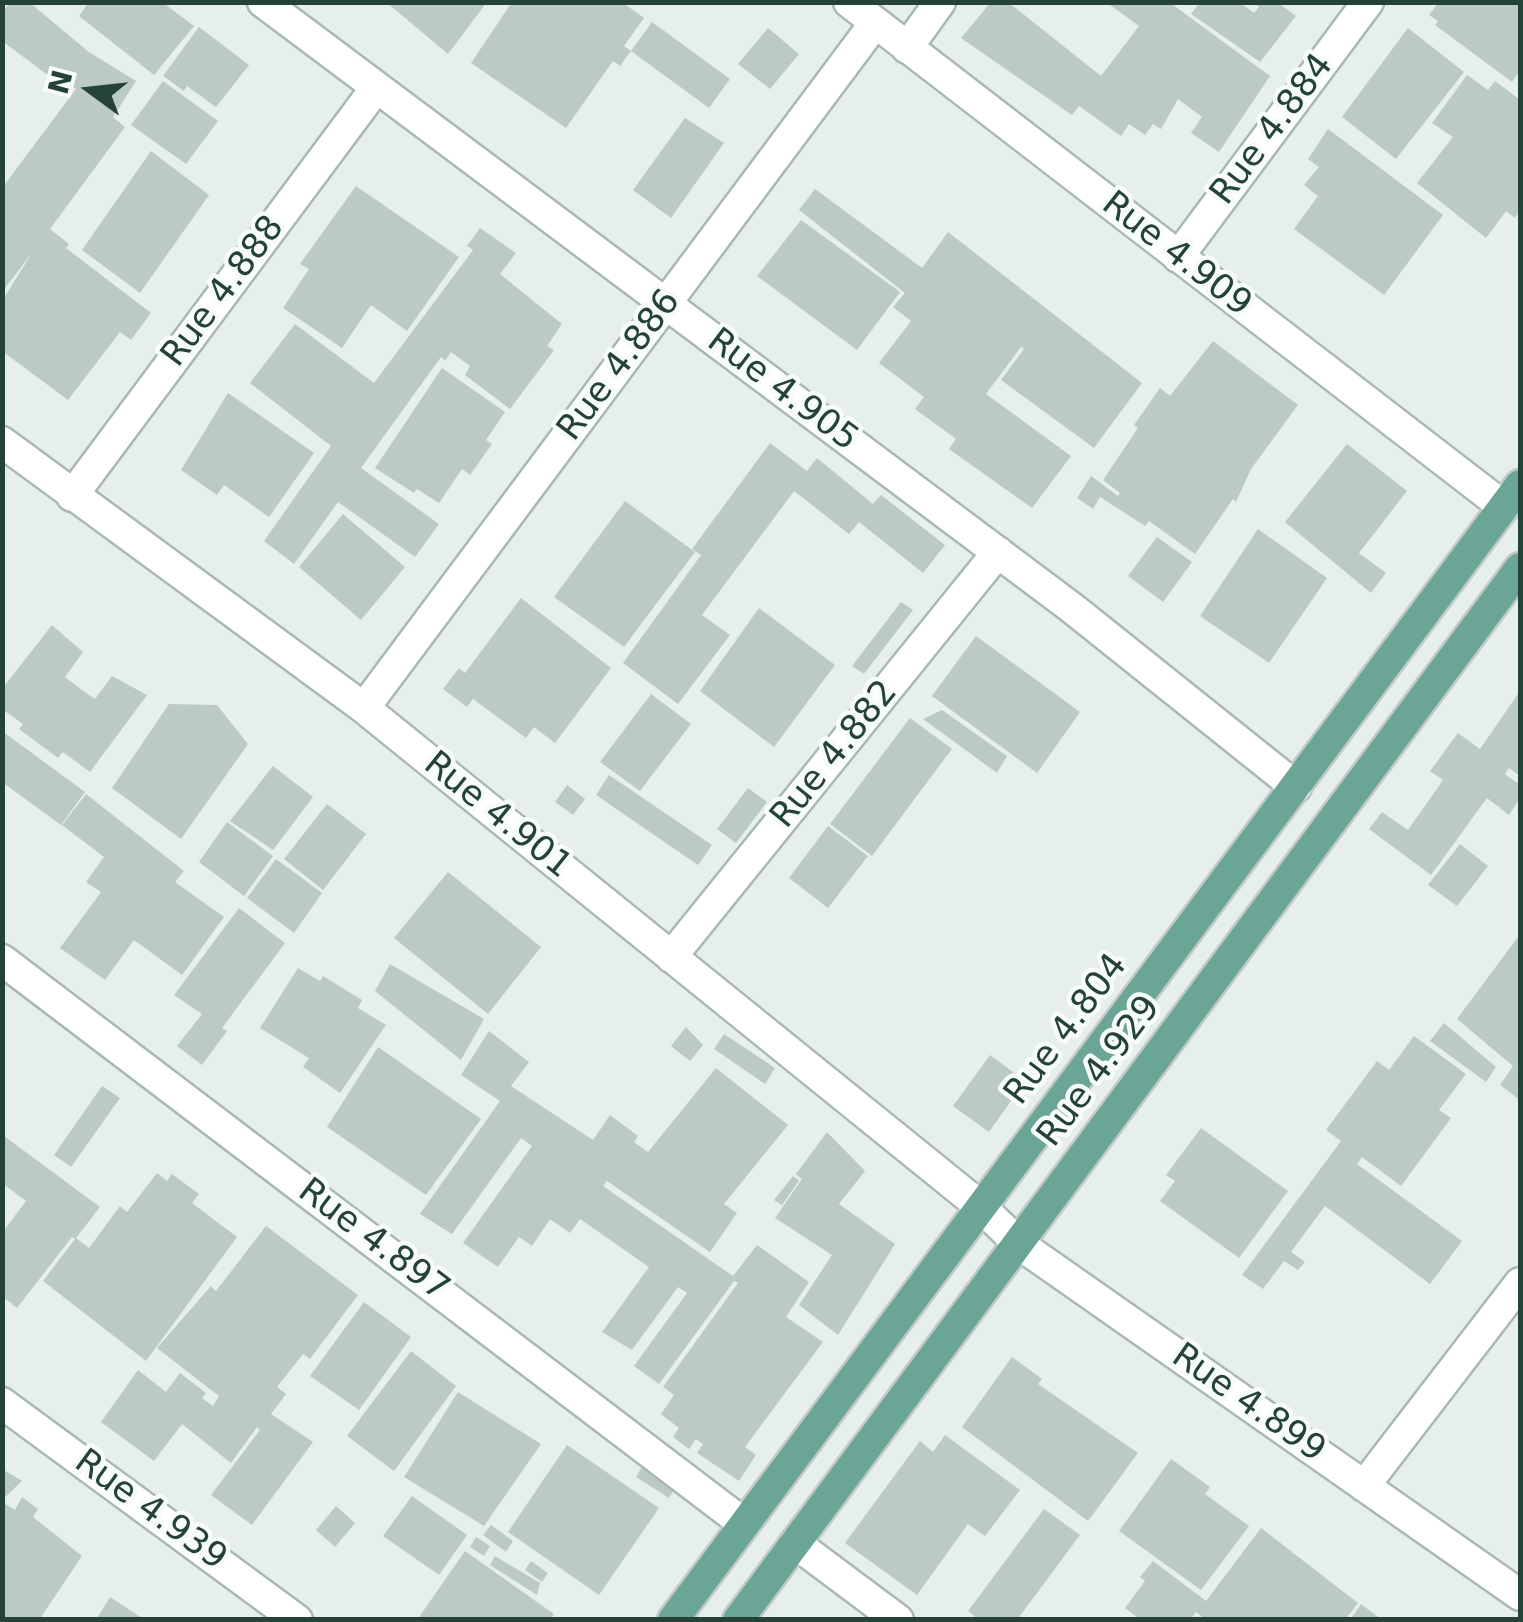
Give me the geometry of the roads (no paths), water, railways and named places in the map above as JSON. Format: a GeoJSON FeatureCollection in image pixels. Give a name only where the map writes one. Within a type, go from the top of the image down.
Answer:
{"type":"FeatureCollection","features":[{"type":"Feature","properties":{"kind":"main road","name":"Rue 4.804"},"geometry":{"type":"LineString","coordinates":[[672,1620],[1512,496]]}},
{"type":"Feature","properties":{"kind":"main road","name":"Rue 4.929"},"geometry":{"type":"LineString","coordinates":[[738,1620],[1520,568]]}},
{"type":"Feature","properties":{"kind":"street","name":"Rue 4.905"},"geometry":{"type":"LineString","coordinates":[[263,2],[998,552],[1296,787]]}},
{"type":"Feature","properties":{"kind":"street","name":"Rue 4.909"},"geometry":{"type":"LineString","coordinates":[[849,2],[1178,257],[1512,496]]}},
{"type":"Feature","properties":{"kind":"street"},"geometry":{"type":"LineString","coordinates":[[906,48],[940,2]]}},
{"type":"Feature","properties":{"kind":"street","name":"Rue 4.884"},"geometry":{"type":"LineString","coordinates":[[1178,257],[1368,2]]}},
{"type":"Feature","properties":{"kind":"street","name":"Rue 4.886"},"geometry":{"type":"LineString","coordinates":[[364,708],[875,23]]}},
{"type":"Feature","properties":{"kind":"street","name":"Rue 4.888"},"geometry":{"type":"LineString","coordinates":[[72,496],[376,88]]}},
{"type":"Feature","properties":{"kind":"street","name":"Rue 4.901"},"geometry":{"type":"LineString","coordinates":[[2,442],[364,708],[980,1206]]}},
{"type":"Feature","properties":{"kind":"street","name":"Rue 4.882"},"geometry":{"type":"LineString","coordinates":[[671,957],[998,552]]}},
{"type":"Feature","properties":{"kind":"street","name":"Rue 4.897"},"geometry":{"type":"LineString","coordinates":[[2,960],[743,1523]]}},
{"type":"Feature","properties":{"kind":"street","name":"Rue 4.899"},"geometry":{"type":"LineString","coordinates":[[980,1206],[1019,1244],[1520,1595]]}},
{"type":"Feature","properties":{"kind":"street"},"geometry":{"type":"LineString","coordinates":[[1364,1486],[1520,1283]]}},
{"type":"Feature","properties":{"kind":"street","name":"Rue 4.939"},"geometry":{"type":"LineString","coordinates":[[2,1402],[297,1620]]}},
{"type":"Feature","properties":{"kind":"street"},"geometry":{"type":"LineString","coordinates":[[795,1543],[898,1620]]}}]}
